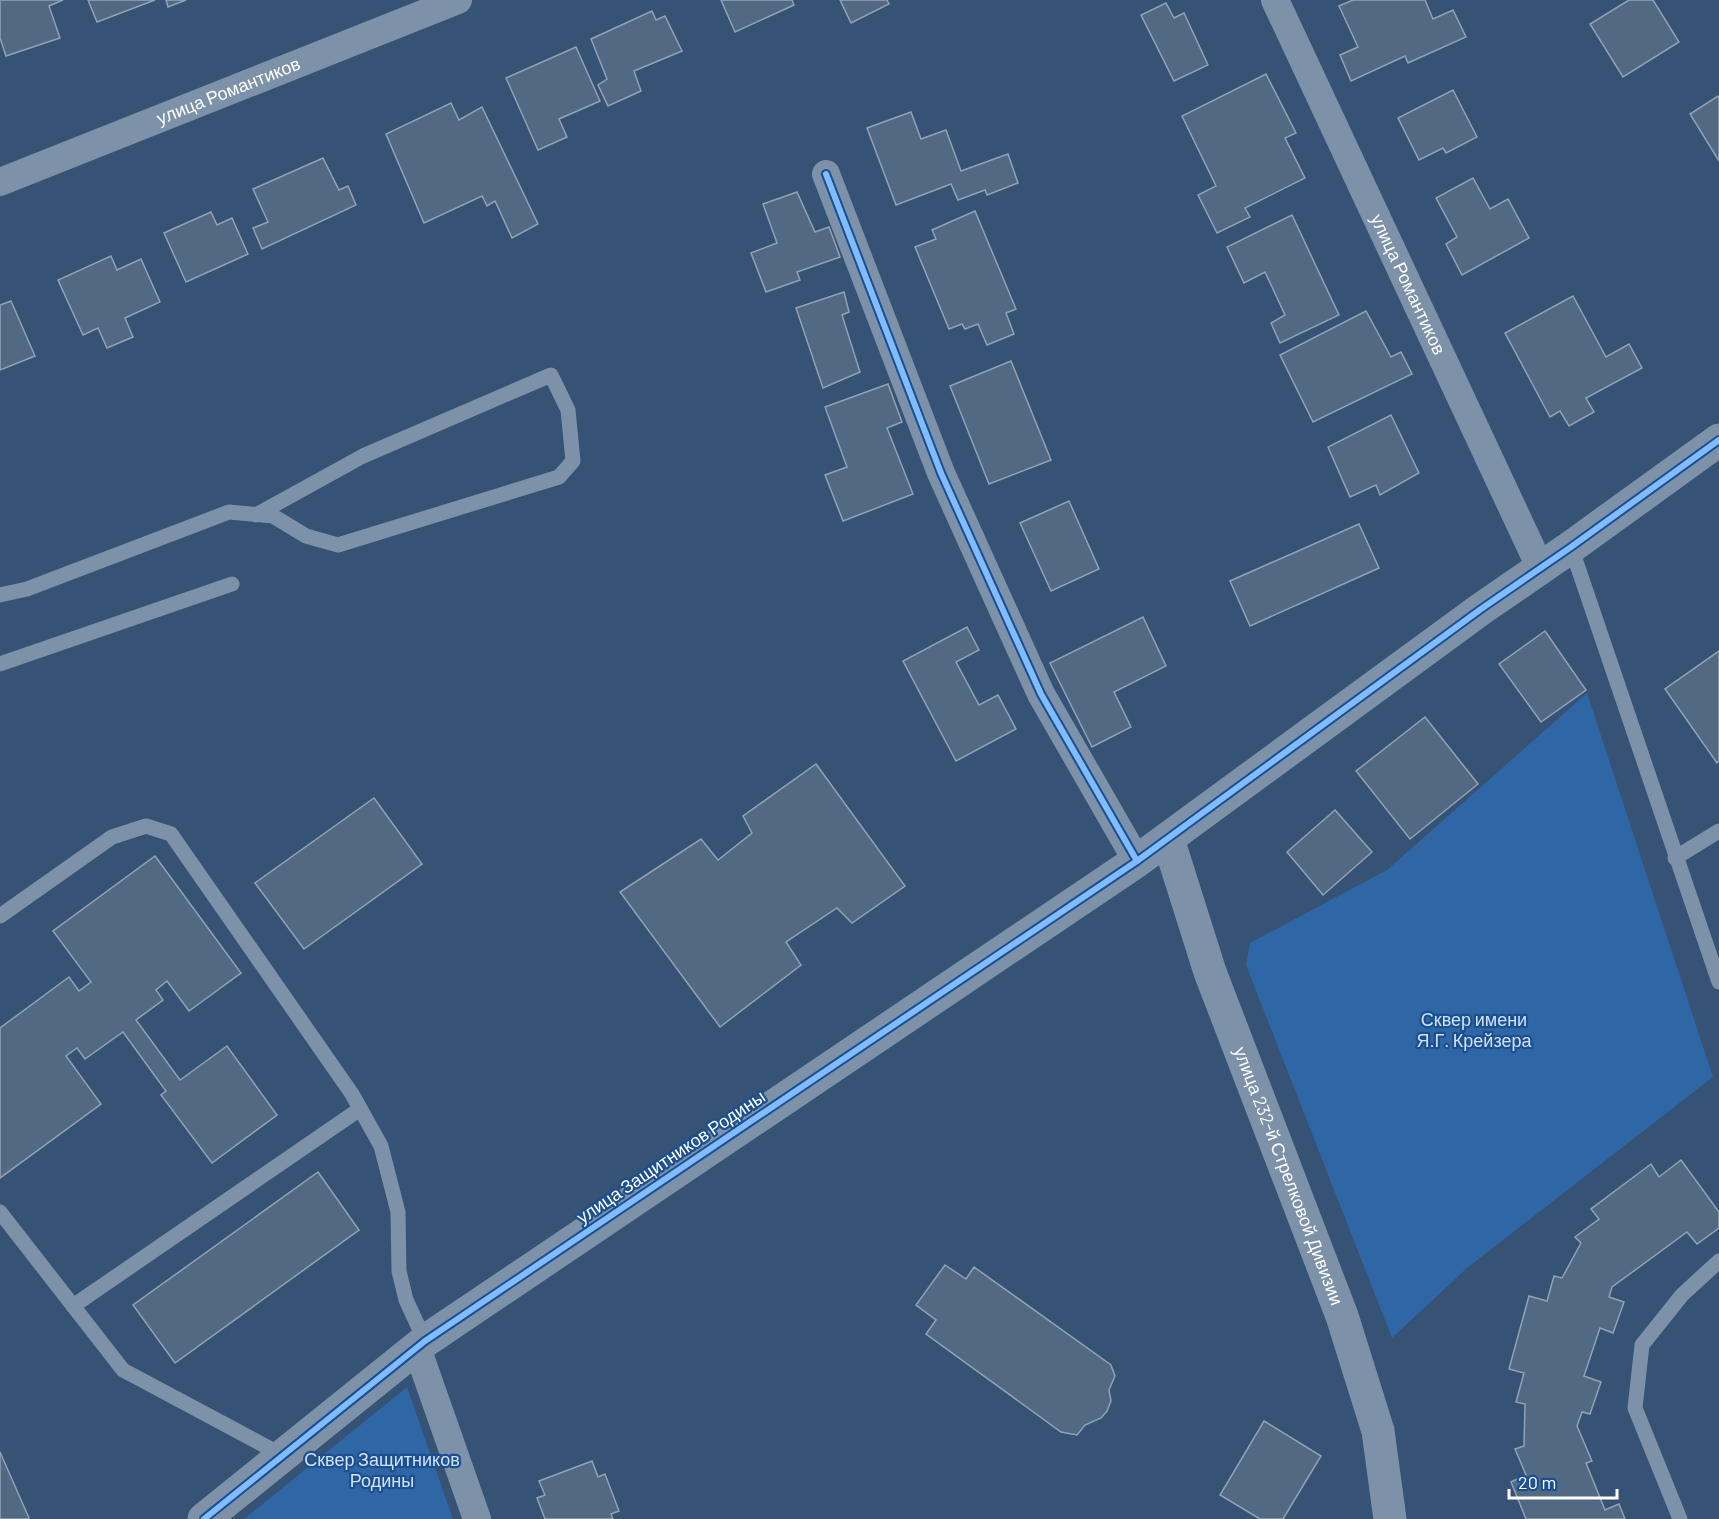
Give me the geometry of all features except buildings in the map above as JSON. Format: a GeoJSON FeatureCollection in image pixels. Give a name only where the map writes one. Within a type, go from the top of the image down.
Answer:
{"type":"FeatureCollection","features":[{"type":"Feature","properties":{"kind":"street","name":"улица Романтиков"},"geometry":{"type":"LineString","coordinates":[[0,182],[458,0]]}},
{"type":"Feature","properties":{"kind":"street","name":"улица Романтиков"},"geometry":{"type":"LineString","coordinates":[[1275,0],[1540,567]]}},
{"type":"Feature","properties":{"kind":"street"},"geometry":{"type":"LineString","coordinates":[[826,174],[941,473],[1036,684],[1137,861]]}},
{"type":"Feature","properties":{"kind":"street","name":"улица Защитников Родины"},"geometry":{"type":"LineString","coordinates":[[204,1519],[421,1344],[1137,861],[1540,567],[1719,440]]}},
{"type":"Feature","properties":{"kind":"street","name":"улица 232-й Стрелковой Дивизии"},"geometry":{"type":"LineString","coordinates":[[1168,839],[1210,972],[1342,1316],[1378,1431],[1390,1519]]}},
{"type":"Feature","properties":{"kind":"street"},"geometry":{"type":"LineString","coordinates":[[421,1344],[477,1519]]}},
{"type":"Feature","properties":{"kind":"lane"},"geometry":{"type":"LineString","coordinates":[[0,595],[27,589],[229,512],[256,515],[273,516],[306,536],[338,545],[559,477],[573,461],[568,410],[550,375],[363,456],[256,515]]}},
{"type":"Feature","properties":{"kind":"lane"},"geometry":{"type":"LineString","coordinates":[[1571,547],[1719,982]]}},
{"type":"Feature","properties":{"kind":"lane"},"geometry":{"type":"LineString","coordinates":[[0,663],[232,584]]}},
{"type":"Feature","properties":{"kind":"lane"},"geometry":{"type":"LineString","coordinates":[[0,916],[112,837],[146,826],[171,834],[345,1084],[381,1146],[398,1212],[399,1271],[421,1344]]}},
{"type":"Feature","properties":{"kind":"lane"},"geometry":{"type":"LineString","coordinates":[[1675,858],[1719,831]]}},
{"type":"Feature","properties":{"kind":"lane"},"geometry":{"type":"LineString","coordinates":[[73,1306],[360,1109]]}},
{"type":"Feature","properties":{"kind":"lane"},"geometry":{"type":"LineString","coordinates":[[0,1212],[123,1370],[282,1455]]}},
{"type":"Feature","properties":{"kind":"lane"},"geometry":{"type":"LineString","coordinates":[[1680,1519],[1635,1408],[1642,1345],[1682,1295],[1719,1261]]}},
{"type":"Feature","properties":{"kind":"green space","name":"Сквер имени Я.Г. Крейзера"},"geometry":{"type":"Polygon","coordinates":[[[1587,693],[1713,1077],[1467,1268],[1392,1338],[1246,965],[1250,943],[1387,870],[1587,693]]]}},
{"type":"Feature","properties":{"kind":"green space","name":"Сквер Защитников Родины"},"geometry":{"type":"Polygon","coordinates":[[[407,1387],[453,1519],[244,1519],[407,1387]]]}},
{"type":"Feature","properties":{"kind":"cycle path"},"geometry":{"type":"LineString","coordinates":[[826,174],[941,473],[1041,694],[1137,861]]}},
{"type":"Feature","properties":{"kind":"cycle path"},"geometry":{"type":"LineString","coordinates":[[204,1519],[425,1341],[1137,861],[1481,609],[1719,440]]}}]}
